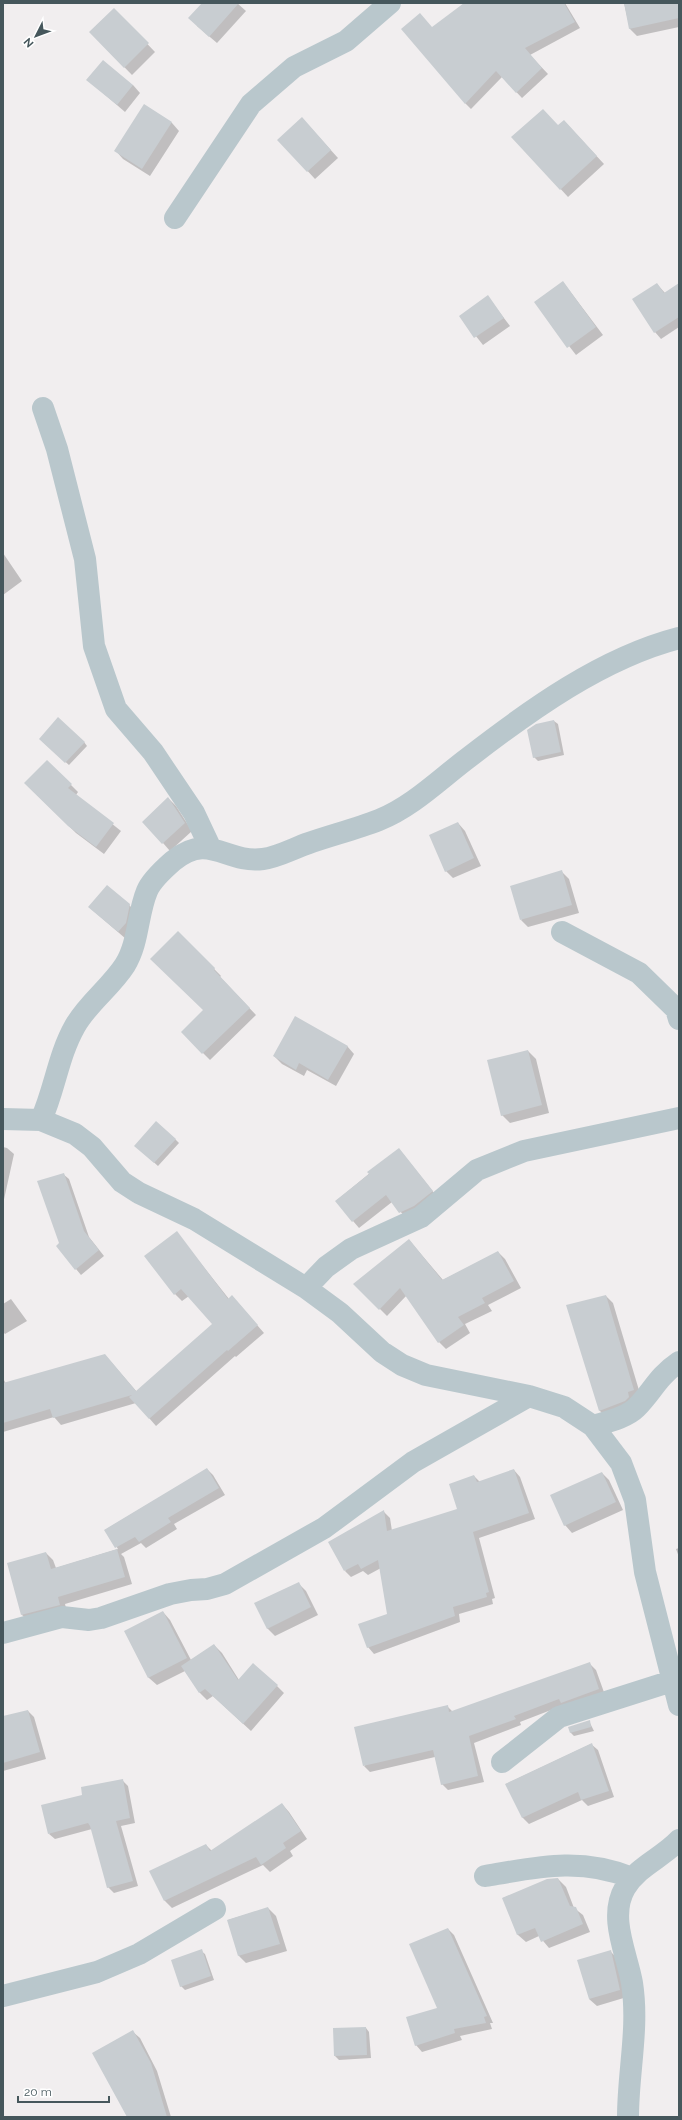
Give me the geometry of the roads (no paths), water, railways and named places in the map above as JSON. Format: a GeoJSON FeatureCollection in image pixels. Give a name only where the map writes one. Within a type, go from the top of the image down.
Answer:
{"type":"FeatureCollection","features":[{"type":"Feature","properties":{"kind":"street"},"geometry":{"type":"LineString","coordinates":[[175,218],[251,104],[294,67],[346,41],[390,3]]}},
{"type":"Feature","properties":{"kind":"street"},"geometry":{"type":"LineString","coordinates":[[43,408],[58,449],[85,559],[94,646],[116,708],[153,752],[194,813],[210,847]]}},
{"type":"Feature","properties":{"kind":"street"},"geometry":{"type":"LineString","coordinates":[[41,1120],[51,1098],[56,1071],[63,1051],[76,1024],[125,965],[137,936],[142,908],[148,888],[174,861],[194,849],[210,847],[242,860],[265,859],[380,819],[411,801],[521,718],[585,679],[631,654],[679,638]]}},
{"type":"Feature","properties":{"kind":"street"},"geometry":{"type":"LineString","coordinates":[[562,932],[639,973],[676,1009],[679,1019]]}},
{"type":"Feature","properties":{"kind":"street"},"geometry":{"type":"LineString","coordinates":[[306,1288],[326,1267],[351,1249],[421,1217],[477,1170],[524,1151],[679,1118]]}},
{"type":"Feature","properties":{"kind":"street"},"geometry":{"type":"LineString","coordinates":[[3,1119],[41,1120],[75,1134],[92,1147],[122,1182],[139,1193],[194,1219],[306,1288],[340,1313],[382,1352],[402,1365],[426,1375],[529,1396],[564,1407],[592,1426],[621,1463],[635,1500],[645,1572],[679,1705]]}},
{"type":"Feature","properties":{"kind":"street"},"geometry":{"type":"LineString","coordinates":[[592,1426],[614,1419],[635,1409],[666,1371],[679,1362]]}},
{"type":"Feature","properties":{"kind":"street"},"geometry":{"type":"LineString","coordinates":[[3,1632],[62,1617],[89,1620],[102,1618],[170,1594],[207,1589],[225,1584],[324,1528],[413,1462],[529,1396]]}},
{"type":"Feature","properties":{"kind":"street"},"geometry":{"type":"LineString","coordinates":[[502,1762],[559,1717],[672,1681]]}},
{"type":"Feature","properties":{"kind":"street"},"geometry":{"type":"LineString","coordinates":[[628,2117],[635,2014],[632,1983],[620,1933],[618,1909],[624,1889],[636,1872],[679,1840]]}},
{"type":"Feature","properties":{"kind":"street"},"geometry":{"type":"LineString","coordinates":[[485,1876],[543,1866],[586,1866],[613,1870],[632,1878]]}},
{"type":"Feature","properties":{"kind":"street"},"geometry":{"type":"LineString","coordinates":[[3,1996],[97,1972],[139,1954],[215,1909]]}}]}
